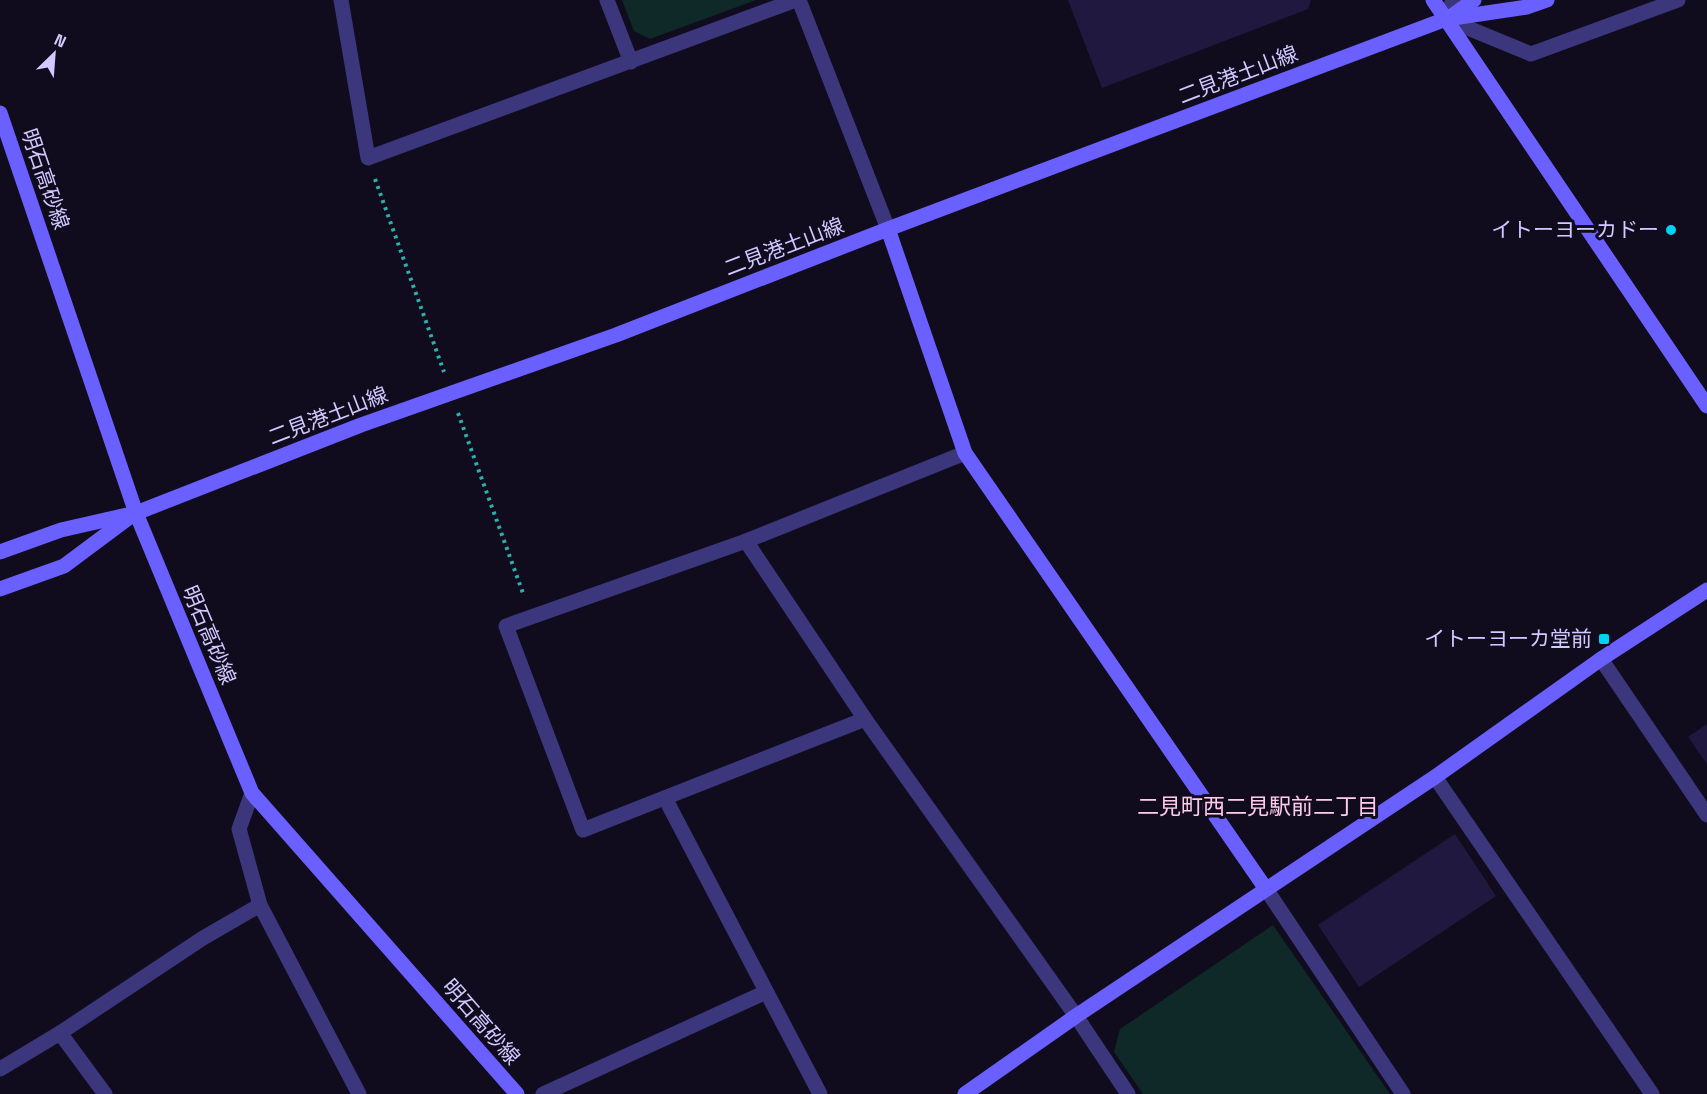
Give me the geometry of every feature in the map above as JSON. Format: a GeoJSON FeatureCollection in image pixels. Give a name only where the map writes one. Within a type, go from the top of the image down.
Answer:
{"type":"FeatureCollection","features":[{"type":"Feature","properties":{"kind":"main road"},"geometry":{"type":"LineString","coordinates":[[1433,0],[1707,406]]}},
{"type":"Feature","properties":{"kind":"main road","name":"二見港土山線"},"geometry":{"type":"LineString","coordinates":[[1446,19],[1473,0]]}},
{"type":"Feature","properties":{"kind":"main road","name":"二見港土山線"},"geometry":{"type":"LineString","coordinates":[[0,552],[61,530],[136,513],[361,425],[616,335],[1446,19],[1527,8],[1547,0]]}},
{"type":"Feature","properties":{"kind":"main road","name":"明石高砂線"},"geometry":{"type":"LineString","coordinates":[[0,113],[136,513],[252,793],[517,1094]]}},
{"type":"Feature","properties":{"kind":"main road"},"geometry":{"type":"LineString","coordinates":[[888,230],[966,453],[1266,889]]}},
{"type":"Feature","properties":{"kind":"main road","name":"二見港土山線"},"geometry":{"type":"LineString","coordinates":[[0,589],[64,566],[136,513]]}},
{"type":"Feature","properties":{"kind":"main road"},"geometry":{"type":"LineString","coordinates":[[965,1094],[1076,1016],[1435,777],[1601,659],[1707,590]]}},
{"type":"Feature","properties":{"kind":"street"},"geometry":{"type":"LineString","coordinates":[[341,0],[368,158],[797,0],[888,230]]}},
{"type":"Feature","properties":{"kind":"street"},"geometry":{"type":"LineString","coordinates":[[607,0],[631,62]]}},
{"type":"Feature","properties":{"kind":"street"},"geometry":{"type":"LineString","coordinates":[[1453,0],[1446,19],[1531,54],[1678,0]]}},
{"type":"Feature","properties":{"kind":"street"},"geometry":{"type":"LineString","coordinates":[[865,719],[583,830],[506,626],[746,541],[966,453]]}},
{"type":"Feature","properties":{"kind":"street"},"geometry":{"type":"LineString","coordinates":[[746,541],[865,719],[1076,1016],[1128,1094]]}},
{"type":"Feature","properties":{"kind":"street"},"geometry":{"type":"LineString","coordinates":[[1601,659],[1707,815]]}},
{"type":"Feature","properties":{"kind":"street"},"geometry":{"type":"LineString","coordinates":[[1435,777],[1652,1094]]}},
{"type":"Feature","properties":{"kind":"street"},"geometry":{"type":"LineString","coordinates":[[252,793],[239,829],[260,905],[359,1094]]}},
{"type":"Feature","properties":{"kind":"street"},"geometry":{"type":"LineString","coordinates":[[665,798],[820,1094]]}},
{"type":"Feature","properties":{"kind":"street"},"geometry":{"type":"LineString","coordinates":[[1266,889],[1403,1094]]}},
{"type":"Feature","properties":{"kind":"street"},"geometry":{"type":"LineString","coordinates":[[0,1069],[60,1034],[203,938],[260,905]]}},
{"type":"Feature","properties":{"kind":"street"},"geometry":{"type":"LineString","coordinates":[[543,1094],[766,992]]}},
{"type":"Feature","properties":{"kind":"street"},"geometry":{"type":"LineString","coordinates":[[60,1034],[105,1094]]}},
{"type":"Feature","properties":{"kind":"green space"},"geometry":{"type":"Polygon","coordinates":[[[622,0],[756,0],[650,39],[634,31],[622,0]]]}},
{"type":"Feature","properties":{"kind":"green space"},"geometry":{"type":"Polygon","coordinates":[[[1273,925],[1390,1094],[1143,1094],[1114,1052],[1120,1029],[1273,925]]]}},
{"type":"Feature","properties":{"kind":"building"},"geometry":{"type":"Polygon","coordinates":[[[1068,0],[1311,0],[1308,9],[1102,88],[1068,0]]]}},
{"type":"Feature","properties":{"kind":"building"},"geometry":{"type":"Polygon","coordinates":[[[1707,724],[1707,764],[1688,737],[1707,724]]]}},
{"type":"Feature","properties":{"kind":"building"},"geometry":{"type":"Polygon","coordinates":[[[1455,834],[1496,896],[1359,987],[1318,925],[1455,834]]]}},
{"type":"Feature","properties":{"kind":"place","name":"イトーヨーカドー"},"geometry":{"type":"Point","coordinates":[1671,230]}},
{"type":"Feature","properties":{"kind":"place","name":"イトーヨーカ堂前"},"geometry":{"type":"Point","coordinates":[1604,639]}},
{"type":"Feature","properties":{"kind":"district","name":"二見町西二見駅前二丁目"},"geometry":{"type":"Point","coordinates":[1258,806]}}]}
